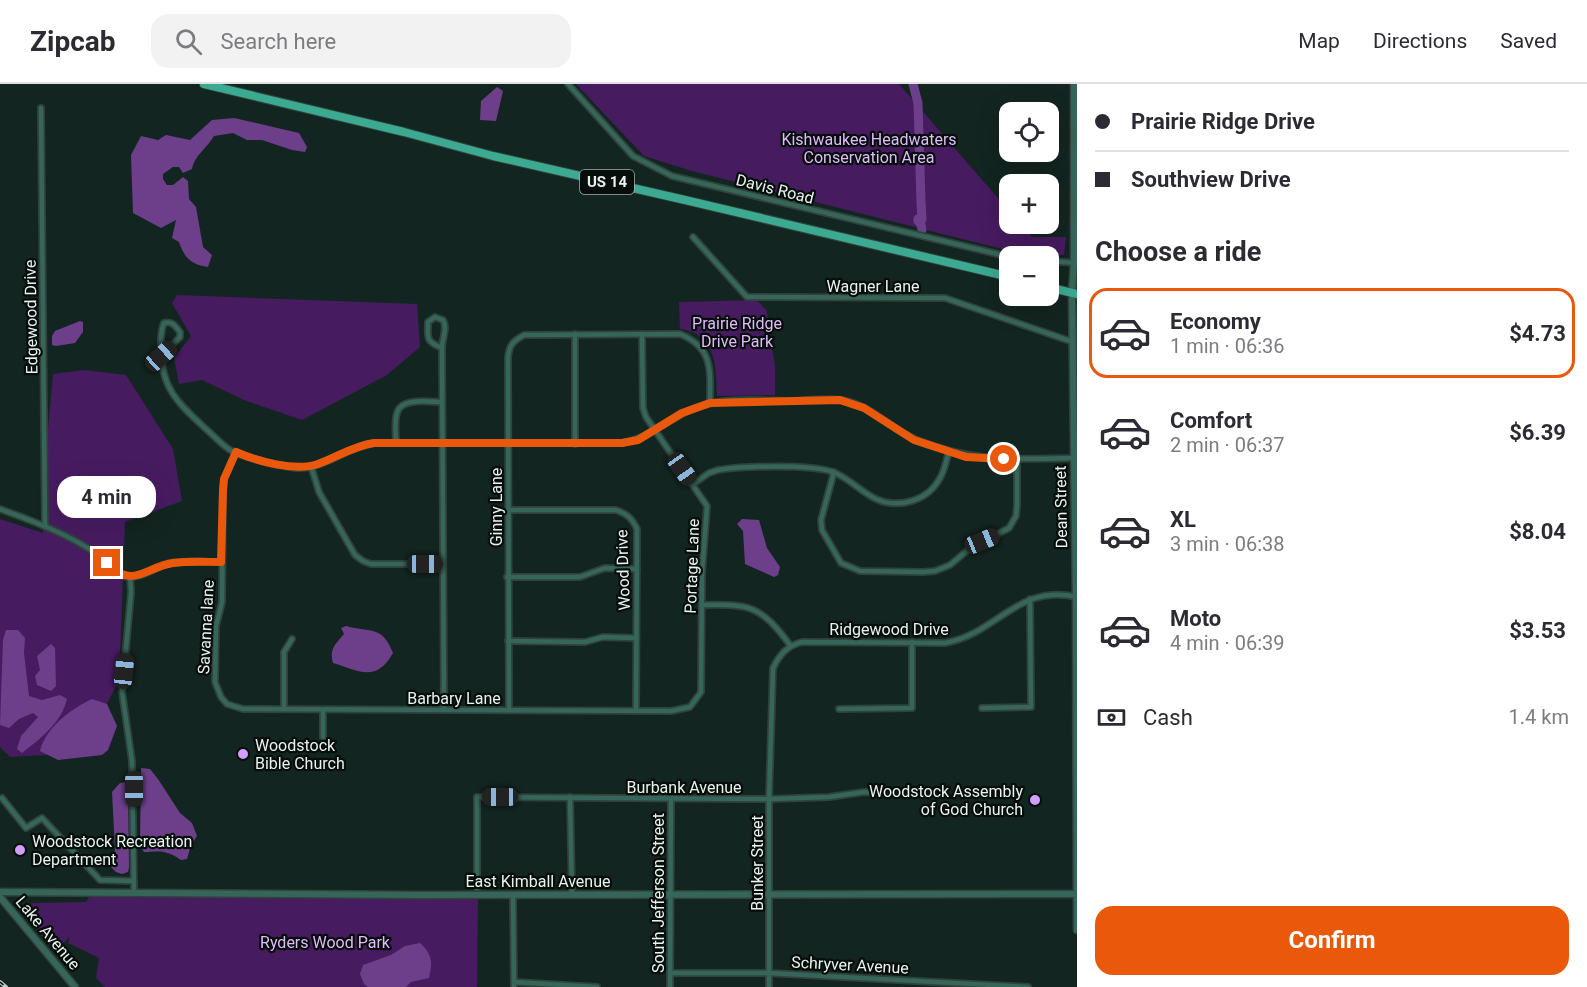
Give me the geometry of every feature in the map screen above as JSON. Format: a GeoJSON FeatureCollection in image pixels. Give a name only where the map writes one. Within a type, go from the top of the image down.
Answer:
{"type":"FeatureCollection","features":[{"type":"Feature","properties":{"kind":"main road","name":"US 14"},"geometry":{"type":"LineString","coordinates":[[204,84],[493,156],[999,275]]}},
{"type":"Feature","properties":{"kind":"main road"},"geometry":{"type":"LineString","coordinates":[[1059,289],[1075,293]]}},
{"type":"Feature","properties":{"kind":"street","name":"Davis Road"},"geometry":{"type":"LineString","coordinates":[[568,84],[633,156],[672,176],[999,254]]}},
{"type":"Feature","properties":{"kind":"street","name":"Dean Street"},"geometry":{"type":"LineString","coordinates":[[1074,84],[1076,262],[1073,458],[1077,597],[1077,930]]}},
{"type":"Feature","properties":{"kind":"street","name":"Edgewood Drive"},"geometry":{"type":"LineString","coordinates":[[41,108],[45,526]]}},
{"type":"Feature","properties":{"kind":"street","name":"Wagner Lane"},"geometry":{"type":"LineString","coordinates":[[693,237],[747,297],[945,298],[1073,342]]}},
{"type":"Feature","properties":{"kind":"street"},"geometry":{"type":"LineString","coordinates":[[1059,261],[1076,262]]}},
{"type":"Feature","properties":{"kind":"street"},"geometry":{"type":"LineString","coordinates":[[442,348],[428,339],[428,322],[435,317],[444,323],[442,348],[444,710]]}},
{"type":"Feature","properties":{"kind":"street"},"geometry":{"type":"LineString","coordinates":[[161,356],[180,337],[180,332],[173,323],[164,323],[161,328],[161,356],[164,376],[170,392],[178,403],[229,450],[294,468],[311,466],[361,445],[622,443],[638,440],[682,413],[710,403],[840,400],[864,408],[914,440],[966,457],[1073,458]]}},
{"type":"Feature","properties":{"kind":"street","name":"Ginny Lane"},"geometry":{"type":"LineString","coordinates":[[509,710],[508,358],[513,341],[524,334],[680,334],[692,339],[707,355],[710,403]]}},
{"type":"Feature","properties":{"kind":"street"},"geometry":{"type":"LineString","coordinates":[[575,334],[575,444]]}},
{"type":"Feature","properties":{"kind":"street","name":"Portage Lane"},"geometry":{"type":"LineString","coordinates":[[642,334],[643,408],[646,417],[707,506],[702,573],[701,692],[690,707]]}},
{"type":"Feature","properties":{"kind":"street"},"geometry":{"type":"LineString","coordinates":[[396,444],[396,414],[399,408],[411,403],[442,402]]}},
{"type":"Feature","properties":{"kind":"street","name":"Savanna lane"},"geometry":{"type":"LineString","coordinates":[[221,697],[215,682],[216,626],[222,602],[223,490],[224,479],[236,452]]}},
{"type":"Feature","properties":{"kind":"street"},"geometry":{"type":"LineString","coordinates":[[693,484],[709,473],[729,468],[812,468],[834,472],[876,499],[891,503],[906,503],[927,494],[934,487],[941,477],[949,452]]}},
{"type":"Feature","properties":{"kind":"street"},"geometry":{"type":"LineString","coordinates":[[834,472],[821,520],[822,530],[841,563],[860,571],[923,572],[935,571],[950,565],[969,549],[1009,528],[1016,516],[1017,459]]}},
{"type":"Feature","properties":{"kind":"street"},"geometry":{"type":"LineString","coordinates":[[311,466],[319,492],[355,555],[363,561],[371,564],[443,564]]}},
{"type":"Feature","properties":{"kind":"street"},"geometry":{"type":"LineString","coordinates":[[0,509],[45,526],[98,554],[116,573],[130,577],[171,563],[221,562]]}},
{"type":"Feature","properties":{"kind":"street","name":"Wood Drive"},"geometry":{"type":"LineString","coordinates":[[508,510],[616,510],[626,513],[633,520],[637,529],[636,711]]}},
{"type":"Feature","properties":{"kind":"street"},"geometry":{"type":"LineString","coordinates":[[507,577],[580,577],[605,568],[637,568]]}},
{"type":"Feature","properties":{"kind":"street"},"geometry":{"type":"LineString","coordinates":[[130,577],[122,692],[132,761],[134,893]]}},
{"type":"Feature","properties":{"kind":"street","name":"Ridgewood Drive"},"geometry":{"type":"LineString","coordinates":[[790,645],[817,641],[945,642],[970,636],[1029,599],[1056,595],[1077,597]]}},
{"type":"Feature","properties":{"kind":"street"},"geometry":{"type":"LineString","coordinates":[[982,708],[1030,707],[1029,599]]}},
{"type":"Feature","properties":{"kind":"street"},"geometry":{"type":"LineString","coordinates":[[703,605],[735,605],[752,609],[766,616],[790,645]]}},
{"type":"Feature","properties":{"kind":"street"},"geometry":{"type":"LineString","coordinates":[[508,641],[585,642],[603,638],[636,638]]}},
{"type":"Feature","properties":{"kind":"street"},"geometry":{"type":"LineString","coordinates":[[284,710],[284,652],[292,639]]}},
{"type":"Feature","properties":{"kind":"street"},"geometry":{"type":"LineString","coordinates":[[838,709],[912,708],[912,642]]}},
{"type":"Feature","properties":{"kind":"street","name":"Bunker Street"},"geometry":{"type":"LineString","coordinates":[[769,987],[769,799],[773,668],[779,656],[790,645]]}},
{"type":"Feature","properties":{"kind":"street","name":"Barbary Lane"},"geometry":{"type":"LineString","coordinates":[[221,697],[227,704],[243,710],[671,711],[690,707]]}},
{"type":"Feature","properties":{"kind":"street"},"geometry":{"type":"LineString","coordinates":[[323,710],[323,737]]}},
{"type":"Feature","properties":{"kind":"street","name":"Burbank Avenue"},"geometry":{"type":"LineString","coordinates":[[477,888],[477,797],[769,799],[829,798],[864,792],[891,793]]}},
{"type":"Feature","properties":{"kind":"street"},"geometry":{"type":"LineString","coordinates":[[570,797],[572,894]]}},
{"type":"Feature","properties":{"kind":"street"},"geometry":{"type":"LineString","coordinates":[[2,798],[26,828],[42,818],[100,880],[134,880]]}},
{"type":"Feature","properties":{"kind":"street","name":"South Jefferson Street"},"geometry":{"type":"LineString","coordinates":[[670,987],[671,799]]}},
{"type":"Feature","properties":{"kind":"street","name":"East Kimball Avenue"},"geometry":{"type":"LineString","coordinates":[[0,892],[513,895],[1077,894]]}},
{"type":"Feature","properties":{"kind":"street"},"geometry":{"type":"LineString","coordinates":[[513,895],[514,984],[597,987]]}},
{"type":"Feature","properties":{"kind":"street","name":"Lake Avenue"},"geometry":{"type":"LineString","coordinates":[[0,897],[75,987]]}},
{"type":"Feature","properties":{"kind":"street","name":"Schryver Avenue"},"geometry":{"type":"LineString","coordinates":[[670,973],[769,973],[1028,987]]}},
{"type":"Feature","properties":{"kind":"green space","name":"Kishwaukee Headwaters Conservation Area"},"geometry":{"type":"Polygon","coordinates":[[[576,84],[899,84],[999,199],[999,234],[1066,237],[1064,255],[1059,255],[1059,246],[999,246],[999,248],[692,171],[644,156],[576,84]]]}},
{"type":"Feature","properties":{"kind":"green space"},"geometry":{"type":"Polygon","coordinates":[[[177,295],[417,304],[420,347],[387,375],[302,420],[244,400],[202,380],[179,384],[174,358],[191,336],[172,303],[177,295]]]}},
{"type":"Feature","properties":{"kind":"green space","name":"Prairie Ridge Drive Park"},"geometry":{"type":"Polygon","coordinates":[[[757,300],[767,311],[775,364],[775,395],[717,396],[712,354],[701,337],[680,329],[679,302],[757,300]]]}},
{"type":"Feature","properties":{"kind":"green space"},"geometry":{"type":"Polygon","coordinates":[[[85,370],[126,375],[173,449],[182,501],[125,522],[119,681],[80,753],[10,757],[0,747],[0,519],[43,533],[53,374],[85,370]]]}},
{"type":"Feature","properties":{"kind":"green space","name":"Ryders Wood Park"},"geometry":{"type":"Polygon","coordinates":[[[89,897],[478,898],[477,987],[105,987],[96,978],[99,958],[68,943],[70,936],[60,944],[48,940],[33,923],[26,905],[86,902],[89,897]]]}},
{"type":"Feature","properties":{"kind":"shaded area"},"geometry":{"type":"Polygon","coordinates":[[[497,87],[503,91],[496,121],[480,120],[481,101],[497,87]]]}},
{"type":"Feature","properties":{"kind":"shaded area"},"geometry":{"type":"Polygon","coordinates":[[[234,118],[299,133],[307,147],[305,152],[292,150],[262,140],[247,140],[233,133],[214,136],[195,160],[192,169],[183,173],[179,167],[173,167],[163,174],[167,185],[173,185],[183,177],[188,181],[189,199],[196,207],[203,247],[212,255],[208,267],[202,266],[189,260],[179,242],[172,238],[176,220],[161,228],[133,213],[131,155],[141,136],[158,140],[166,135],[190,140],[212,120],[234,118]]]}},
{"type":"Feature","properties":{"kind":"shaded area"},"geometry":{"type":"Polygon","coordinates":[[[80,321],[83,322],[83,332],[75,343],[52,345],[52,336],[55,331],[80,321]]]}},
{"type":"Feature","properties":{"kind":"shaded area"},"geometry":{"type":"Polygon","coordinates":[[[742,519],[759,520],[767,548],[780,567],[778,575],[774,577],[745,564],[743,531],[737,524],[742,519]]]}},
{"type":"Feature","properties":{"kind":"shaded area"},"geometry":{"type":"Polygon","coordinates":[[[346,626],[375,632],[385,638],[393,653],[387,662],[374,671],[367,672],[333,663],[333,650],[344,634],[341,628],[346,626]]]}},
{"type":"Feature","properties":{"kind":"shaded area"},"geometry":{"type":"Polygon","coordinates":[[[6,630],[18,630],[25,638],[24,653],[29,696],[42,700],[60,695],[67,699],[55,723],[22,753],[17,749],[21,736],[38,717],[33,713],[19,719],[9,728],[0,725],[3,640],[6,630]]]}},
{"type":"Feature","properties":{"kind":"shaded area"},"geometry":{"type":"Polygon","coordinates":[[[51,644],[55,648],[56,686],[51,691],[37,685],[35,676],[40,670],[37,656],[51,644]]]}},
{"type":"Feature","properties":{"kind":"shaded area"},"geometry":{"type":"Polygon","coordinates":[[[92,699],[107,704],[117,726],[108,750],[102,755],[58,760],[40,751],[47,734],[60,720],[92,699]]]}},
{"type":"Feature","properties":{"kind":"shaded area"},"geometry":{"type":"Polygon","coordinates":[[[141,768],[150,769],[180,813],[192,823],[197,836],[191,845],[187,859],[181,860],[164,852],[144,852],[140,845],[141,768]]]}},
{"type":"Feature","properties":{"kind":"shaded area"},"geometry":{"type":"Polygon","coordinates":[[[126,782],[128,785],[129,867],[128,872],[122,874],[111,867],[115,849],[112,792],[120,783],[126,782]]]}},
{"type":"Feature","properties":{"kind":"shaded area"},"geometry":{"type":"Polygon","coordinates":[[[420,943],[430,959],[429,978],[411,982],[406,987],[368,987],[364,984],[360,974],[363,965],[391,955],[405,946],[420,943]]]}},
{"type":"Feature","properties":{"kind":"waterway"},"geometry":{"type":"LineString","coordinates":[[913,84],[918,103],[922,219],[918,221],[922,230]]}},
{"type":"Feature","properties":{"kind":"railway"},"geometry":{"type":"LineString","coordinates":[[0,982],[6,987]]}},
{"type":"Feature","properties":{"kind":"place","name":"Woodstock Bible Church"},"geometry":{"type":"Point","coordinates":[243,754]}},
{"type":"Feature","properties":{"kind":"place","name":"Woodstock Assembly of God Church"},"geometry":{"type":"Point","coordinates":[1035,800]}},
{"type":"Feature","properties":{"kind":"place","name":"Woodstock Recreation Department"},"geometry":{"type":"Point","coordinates":[20,850]}},
{"type":"Feature","properties":{"kind":"route"},"geometry":{"type":"LineString","coordinates":[[107,563],[116,573],[129,577],[171,563],[221,562],[224,479],[236,452],[294,468],[306,468],[361,445],[374,443],[622,443],[638,440],[682,413],[710,403],[840,400],[864,408],[914,440],[966,457],[1004,459]]}}]}
